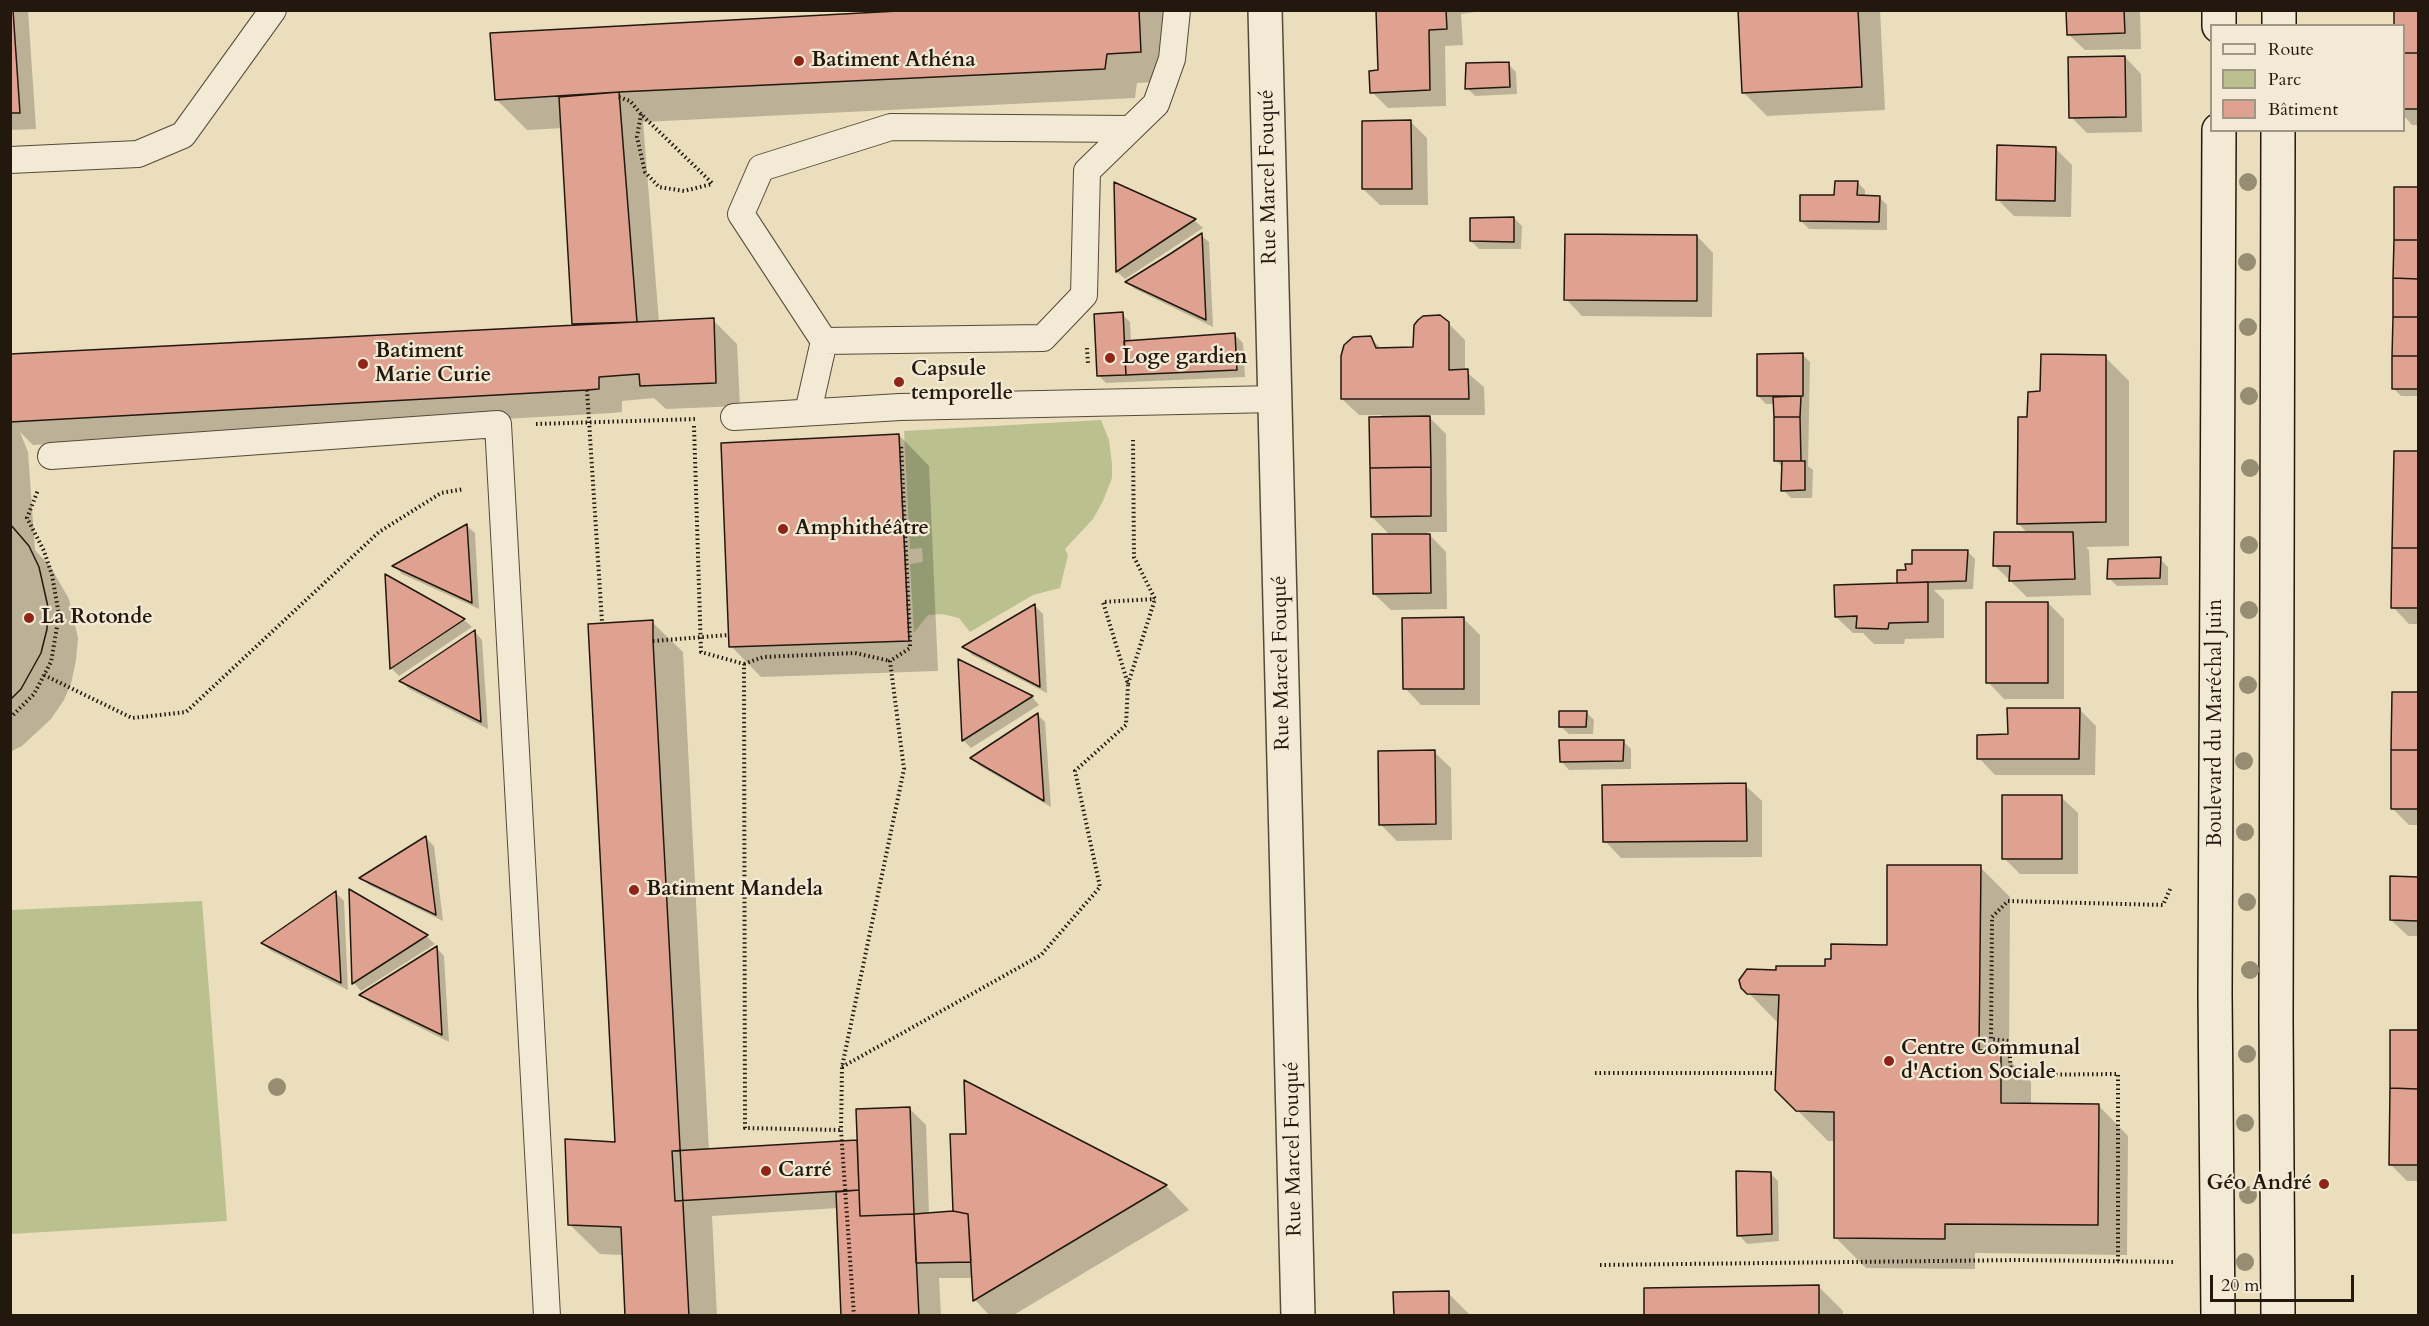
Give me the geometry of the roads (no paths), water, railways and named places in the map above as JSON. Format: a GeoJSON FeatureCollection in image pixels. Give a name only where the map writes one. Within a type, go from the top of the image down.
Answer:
{"type":"FeatureCollection","features":[{"type":"Feature","properties":{"kind":"main road","name":"Rue Marcel Fouqué"},"geometry":{"type":"LineString","coordinates":[[1265,10],[1298,1316]]}},
{"type":"Feature","properties":{"kind":"main road","name":"Boulevard du Maréchal Juin"},"geometry":{"type":"LineString","coordinates":[[2218,1316],[2215,993],[2219,132]]}},
{"type":"Feature","properties":{"kind":"main road"},"geometry":{"type":"LineString","coordinates":[[2278,132],[2276,1020],[2278,1316]]}},
{"type":"Feature","properties":{"kind":"lane"},"geometry":{"type":"LineString","coordinates":[[10,160],[138,154],[183,135],[273,10]]}},
{"type":"Feature","properties":{"kind":"lane"},"geometry":{"type":"LineString","coordinates":[[825,341],[1043,338],[1084,295],[1087,171],[1156,104],[1172,59],[1177,10]]}},
{"type":"Feature","properties":{"kind":"lane"},"geometry":{"type":"LineString","coordinates":[[808,412],[825,341],[741,214],[761,168],[891,127],[1130,129]]}},
{"type":"Feature","properties":{"kind":"lane"},"geometry":{"type":"LineString","coordinates":[[734,417],[900,407],[1275,399]]}},
{"type":"Feature","properties":{"kind":"lane"},"geometry":{"type":"LineString","coordinates":[[51,456],[498,424],[548,1316]]}},
{"type":"Feature","properties":{"kind":"place","name":"Batiment Athéna"},"geometry":{"type":"Point","coordinates":[799,61]}},
{"type":"Feature","properties":{"kind":"place","name":"Loge gardien"},"geometry":{"type":"Point","coordinates":[1110,358]}},
{"type":"Feature","properties":{"kind":"place","name":"Batiment Marie Curie"},"geometry":{"type":"Point","coordinates":[363,364]}},
{"type":"Feature","properties":{"kind":"place","name":"Capsule temporelle"},"geometry":{"type":"Point","coordinates":[899,382]}},
{"type":"Feature","properties":{"kind":"place","name":"Amphithéâtre"},"geometry":{"type":"Point","coordinates":[783,529]}},
{"type":"Feature","properties":{"kind":"place","name":"La Rotonde"},"geometry":{"type":"Point","coordinates":[29,618]}},
{"type":"Feature","properties":{"kind":"place","name":"Batiment Mandela"},"geometry":{"type":"Point","coordinates":[634,890]}},
{"type":"Feature","properties":{"kind":"place","name":"Centre Communal d'Action Sociale"},"geometry":{"type":"Point","coordinates":[1889,1061]}},
{"type":"Feature","properties":{"kind":"place","name":"Carré"},"geometry":{"type":"Point","coordinates":[766,1171]}},
{"type":"Feature","properties":{"kind":"place","name":"Géo André"},"geometry":{"type":"Point","coordinates":[2324,1184]}}]}
